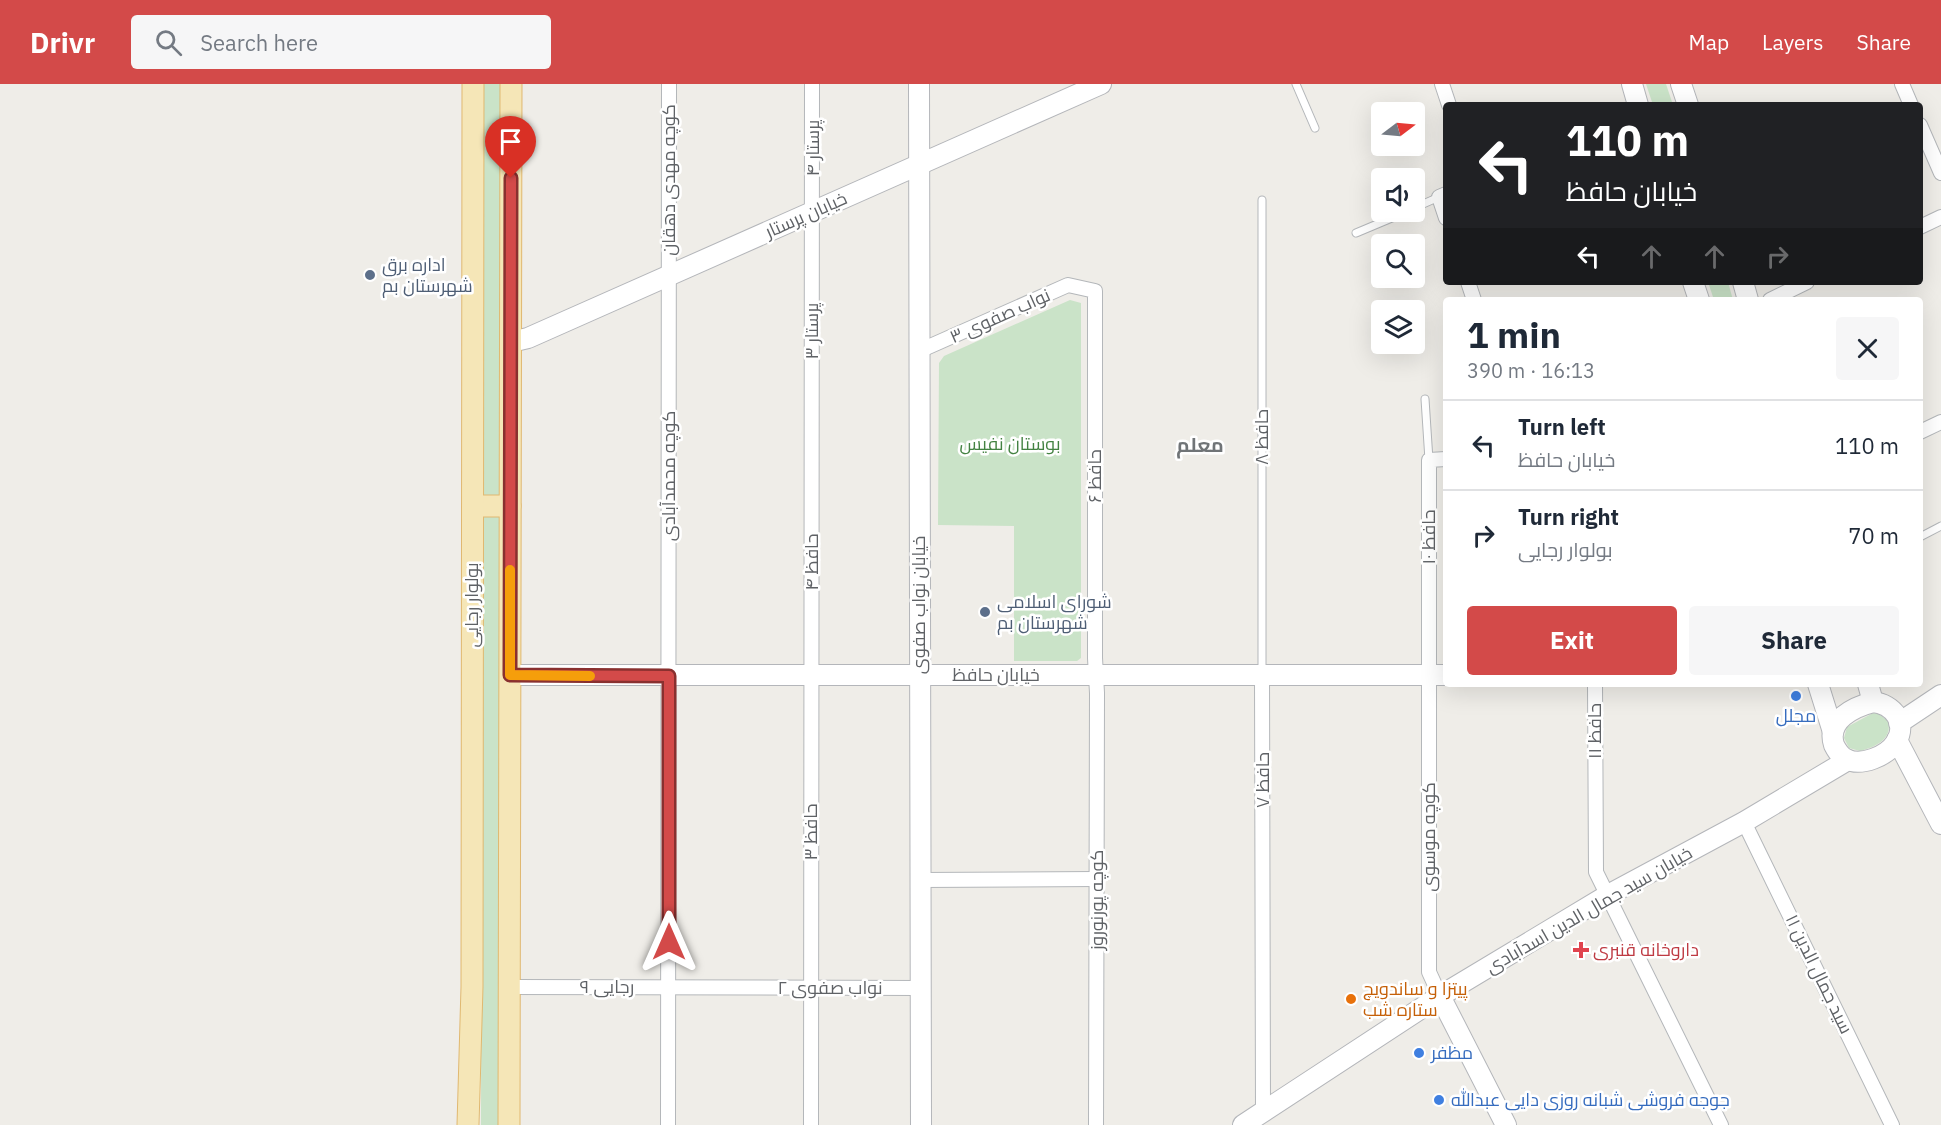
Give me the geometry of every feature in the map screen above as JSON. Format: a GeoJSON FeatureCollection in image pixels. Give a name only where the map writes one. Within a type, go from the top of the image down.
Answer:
{"type":"FeatureCollection","features":[{"type":"Feature","properties":{"kind":"main road","name":"بولوار رجایی"},"geometry":{"type":"LineString","coordinates":[[468,1125],[472,987],[473,84]]}},
{"type":"Feature","properties":{"kind":"main road"},"geometry":{"type":"LineString","coordinates":[[509,1125],[511,84]]}},
{"type":"Feature","properties":{"kind":"main road"},"geometry":{"type":"LineString","coordinates":[[472,506],[510,506]]}},
{"type":"Feature","properties":{"kind":"street","name":"کوچه مهدی دهقان"},"geometry":{"type":"LineString","coordinates":[[669,84],[669,276]]}},
{"type":"Feature","properties":{"kind":"street","name":"پرستار ۴"},"geometry":{"type":"LineString","coordinates":[[812,84],[813,212]]}},
{"type":"Feature","properties":{"kind":"street","name":"خیابان نواب صفوی"},"geometry":{"type":"LineString","coordinates":[[919,84],[921,1125]]}},
{"type":"Feature","properties":{"kind":"street","name":"خیابان پرستار"},"geometry":{"type":"LineString","coordinates":[[511,342],[528,338],[1101,84]]}},
{"type":"Feature","properties":{"kind":"street"},"geometry":{"type":"LineString","coordinates":[[1442,84],[1448,102]]}},
{"type":"Feature","properties":{"kind":"street"},"geometry":{"type":"LineString","coordinates":[[1632,84],[1637,102]]}},
{"type":"Feature","properties":{"kind":"street"},"geometry":{"type":"LineString","coordinates":[[1681,84],[1687,102]]}},
{"type":"Feature","properties":{"kind":"street"},"geometry":{"type":"LineString","coordinates":[[1902,84],[1910,102]]}},
{"type":"Feature","properties":{"kind":"street"},"geometry":{"type":"LineString","coordinates":[[1923,132],[1941,173]]}},
{"type":"Feature","properties":{"kind":"street","name":"پرستار ۳"},"geometry":{"type":"LineString","coordinates":[[812,449],[813,212]]}},
{"type":"Feature","properties":{"kind":"street"},"geometry":{"type":"LineString","coordinates":[[1923,226],[1941,217]]}},
{"type":"Feature","properties":{"kind":"street","name":"کوچه محمدآبادی"},"geometry":{"type":"LineString","coordinates":[[668,1125],[669,276]]}},
{"type":"Feature","properties":{"kind":"street","name":"نواب صفوی ۳"},"geometry":{"type":"LineString","coordinates":[[919,351],[1068,285],[1082,288]]}},
{"type":"Feature","properties":{"kind":"street"},"geometry":{"type":"LineString","coordinates":[[1776,297],[1802,285]]}},
{"type":"Feature","properties":{"kind":"street","name":"حافظ ۶"},"geometry":{"type":"LineString","coordinates":[[1082,288],[1095,291],[1095,675]]}},
{"type":"Feature","properties":{"kind":"street"},"geometry":{"type":"LineString","coordinates":[[1923,431],[1941,422]]}},
{"type":"Feature","properties":{"kind":"street","name":"حافظ ۴"},"geometry":{"type":"LineString","coordinates":[[812,449],[812,676]]}},
{"type":"Feature","properties":{"kind":"street"},"geometry":{"type":"LineString","coordinates":[[1429,460],[1443,459]]}},
{"type":"Feature","properties":{"kind":"street","name":"حافظ ۱۰"},"geometry":{"type":"LineString","coordinates":[[1429,460],[1438,675]]}},
{"type":"Feature","properties":{"kind":"street","name":"خیابان حافظ"},"geometry":{"type":"LineString","coordinates":[[510,675],[1438,675]]}},
{"type":"Feature","properties":{"kind":"street","name":"کوچه پورنوروز"},"geometry":{"type":"LineString","coordinates":[[1095,675],[1097,693],[1096,1125]]}},
{"type":"Feature","properties":{"kind":"street","name":"حافظ ۷"},"geometry":{"type":"LineString","coordinates":[[1254,1120],[1263,885],[1262,675]]}},
{"type":"Feature","properties":{"kind":"street","name":"کوچه موسوی"},"geometry":{"type":"LineString","coordinates":[[1438,675],[1429,972],[1440,996]]}},
{"type":"Feature","properties":{"kind":"street","name":"حافظ ۳"},"geometry":{"type":"LineString","coordinates":[[811,1125],[812,676]]}},
{"type":"Feature","properties":{"kind":"street","name":"حافظ ۱۱"},"geometry":{"type":"LineString","coordinates":[[1595,687],[1596,872],[1721,1125]]}},
{"type":"Feature","properties":{"kind":"street"},"geometry":{"type":"LineString","coordinates":[[1819,687],[1836,749],[1842,757],[1861,762],[1888,750],[1898,731],[1941,695]]}},
{"type":"Feature","properties":{"kind":"street"},"geometry":{"type":"LineString","coordinates":[[1833,732],[1838,720],[1863,705],[1871,693],[1891,708],[1898,731],[1941,824]]}},
{"type":"Feature","properties":{"kind":"street","name":"خیابان سید جمال الدین اسدآبادی"},"geometry":{"type":"LineString","coordinates":[[1254,1120],[1440,996],[1608,896],[1744,822],[1848,760]]}},
{"type":"Feature","properties":{"kind":"street","name":"سید جمال الدین ۱۱"},"geometry":{"type":"LineString","coordinates":[[1744,822],[1892,1125]]}},
{"type":"Feature","properties":{"kind":"street"},"geometry":{"type":"LineString","coordinates":[[920,880],[1097,879]]}},
{"type":"Feature","properties":{"kind":"street","name":"رجایی ۹"},"geometry":{"type":"LineString","coordinates":[[509,987],[740,988]]}},
{"type":"Feature","properties":{"kind":"street","name":"نواب صفوی ۲"},"geometry":{"type":"LineString","coordinates":[[740,988],[920,988]]}},
{"type":"Feature","properties":{"kind":"street"},"geometry":{"type":"LineString","coordinates":[[1440,996],[1506,1125]]}},
{"type":"Feature","properties":{"kind":"lane"},"geometry":{"type":"LineString","coordinates":[[1296,84],[1315,128]]}},
{"type":"Feature","properties":{"kind":"lane"},"geometry":{"type":"LineString","coordinates":[[1425,203],[1443,196]]}},
{"type":"Feature","properties":{"kind":"lane","name":"حافظ ۸"},"geometry":{"type":"LineString","coordinates":[[1262,200],[1262,675]]}},
{"type":"Feature","properties":{"kind":"lane"},"geometry":{"type":"LineString","coordinates":[[1356,233],[1382,222]]}},
{"type":"Feature","properties":{"kind":"lane","name":"حافظ ۱۰"},"geometry":{"type":"LineString","coordinates":[[1425,399],[1429,460]]}},
{"type":"Feature","properties":{"kind":"lane"},"geometry":{"type":"LineString","coordinates":[[1923,535],[1941,526]]}},
{"type":"Feature","properties":{"kind":"green space"},"geometry":{"type":"Polygon","coordinates":[[[483,84],[502,84],[500,1125],[481,1125],[483,84]]]}},
{"type":"Feature","properties":{"kind":"green space"},"geometry":{"type":"Polygon","coordinates":[[[1646,84],[1666,84],[1672,102],[1652,102],[1646,84]]]}},
{"type":"Feature","properties":{"kind":"green space"},"geometry":{"type":"Polygon","coordinates":[[[1709,285],[1729,285],[1732,297],[1713,297],[1709,285]]]}},
{"type":"Feature","properties":{"kind":"green space","name":"بوستان نفیس"},"geometry":{"type":"Polygon","coordinates":[[[1070,300],[1081,303],[1081,658],[1077,661],[1014,661],[1014,526],[938,525],[939,363],[944,356],[1070,300]]]}},
{"type":"Feature","properties":{"kind":"green space"},"geometry":{"type":"Polygon","coordinates":[[[1873,713],[1879,714],[1888,721],[1888,733],[1882,741],[1871,747],[1860,751],[1849,748],[1844,738],[1847,727],[1873,713]]]}},
{"type":"Feature","properties":{"kind":"slow traffic"},"geometry":{"type":"LineString","coordinates":[[510,570],[510,675],[590,676]]}},
{"type":"Feature","properties":{"kind":"place","name":"اداره برق شهرستان بم"},"geometry":{"type":"Point","coordinates":[370,275]}},
{"type":"Feature","properties":{"kind":"place","name":"شورای اسلامی شهرستان بم"},"geometry":{"type":"Point","coordinates":[985,612]}},
{"type":"Feature","properties":{"kind":"place","name":"مجلل"},"geometry":{"type":"Point","coordinates":[1796,696]}},
{"type":"Feature","properties":{"kind":"place","name":"داروخانه قنبری"},"geometry":{"type":"Point","coordinates":[1581,950]}},
{"type":"Feature","properties":{"kind":"place","name":"پیتزا و ساندویچ ستاره شب"},"geometry":{"type":"Point","coordinates":[1351,999]}},
{"type":"Feature","properties":{"kind":"place","name":"مظفر"},"geometry":{"type":"Point","coordinates":[1419,1053]}},
{"type":"Feature","properties":{"kind":"place","name":"جوجه فروشی شبانه روزی دایی عبدالله"},"geometry":{"type":"Point","coordinates":[1439,1100]}},
{"type":"Feature","properties":{"kind":"district","name":"معلم"},"geometry":{"type":"Point","coordinates":[1200,445]}},
{"type":"Feature","properties":{"kind":"route"},"geometry":{"type":"LineString","coordinates":[[511,178],[510,675],[669,676],[669,942]]}}]}
